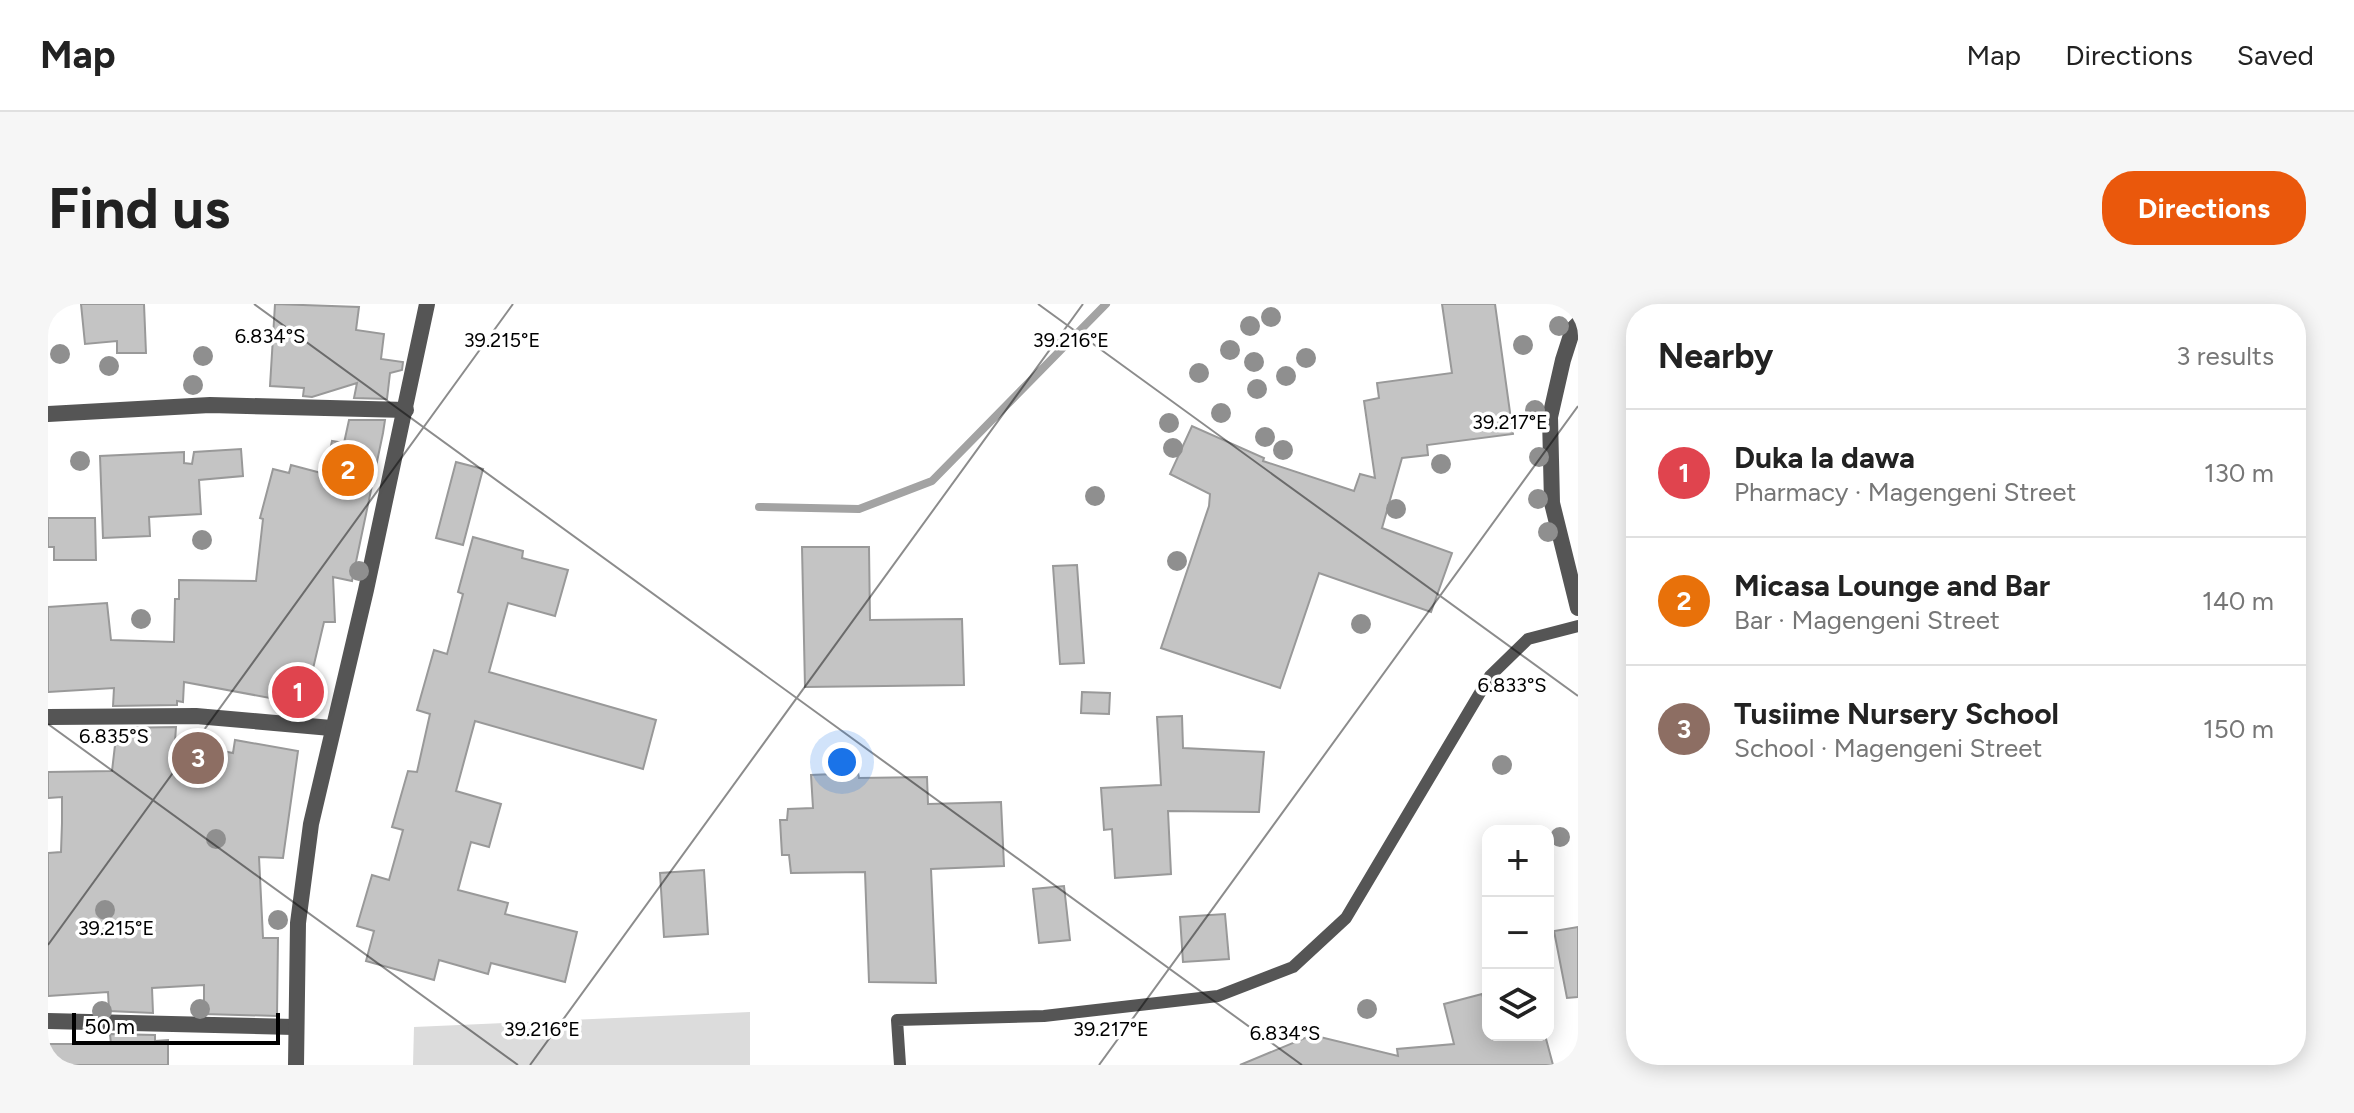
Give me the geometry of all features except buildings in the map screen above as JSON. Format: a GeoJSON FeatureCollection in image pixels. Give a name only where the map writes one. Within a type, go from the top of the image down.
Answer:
{"type":"FeatureCollection","features":[{"type":"Feature","properties":{"kind":"street"},"geometry":{"type":"LineString","coordinates":[[296,1065],[294,1027],[298,923],[311,824],[406,410],[427,304]]}},
{"type":"Feature","properties":{"kind":"street"},"geometry":{"type":"LineString","coordinates":[[1578,324],[1573,329],[1563,360],[1550,417],[1552,503],[1578,608]]}},
{"type":"Feature","properties":{"kind":"street"},"geometry":{"type":"LineString","coordinates":[[48,414],[210,405],[406,410]]}},
{"type":"Feature","properties":{"kind":"street"},"geometry":{"type":"LineString","coordinates":[[48,717],[196,716],[331,728]]}},
{"type":"Feature","properties":{"kind":"street"},"geometry":{"type":"LineString","coordinates":[[48,1021],[294,1027]]}},
{"type":"Feature","properties":{"kind":"lane"},"geometry":{"type":"LineString","coordinates":[[900,1065],[897,1020],[1044,1016],[1218,996],[1293,967],[1346,918],[1490,676],[1528,639],[1578,626]]}},
{"type":"Feature","properties":{"kind":"shaded area"},"geometry":{"type":"Polygon","coordinates":[[[750,1012],[750,1065],[413,1065],[414,1027],[750,1012]]]}},
{"type":"Feature","properties":{"kind":"waterway"},"geometry":{"type":"LineString","coordinates":[[759,507],[859,509],[932,481],[1106,304]]}},
{"type":"Feature","properties":{"kind":"place","name":"Micasa Lounge and Bar"},"geometry":{"type":"Point","coordinates":[348,470]}},
{"type":"Feature","properties":{"kind":"place","name":"Duka la dawa"},"geometry":{"type":"Point","coordinates":[298,692]}},
{"type":"Feature","properties":{"kind":"place","name":"Tusiime Nursery School"},"geometry":{"type":"Point","coordinates":[198,758]}}]}
